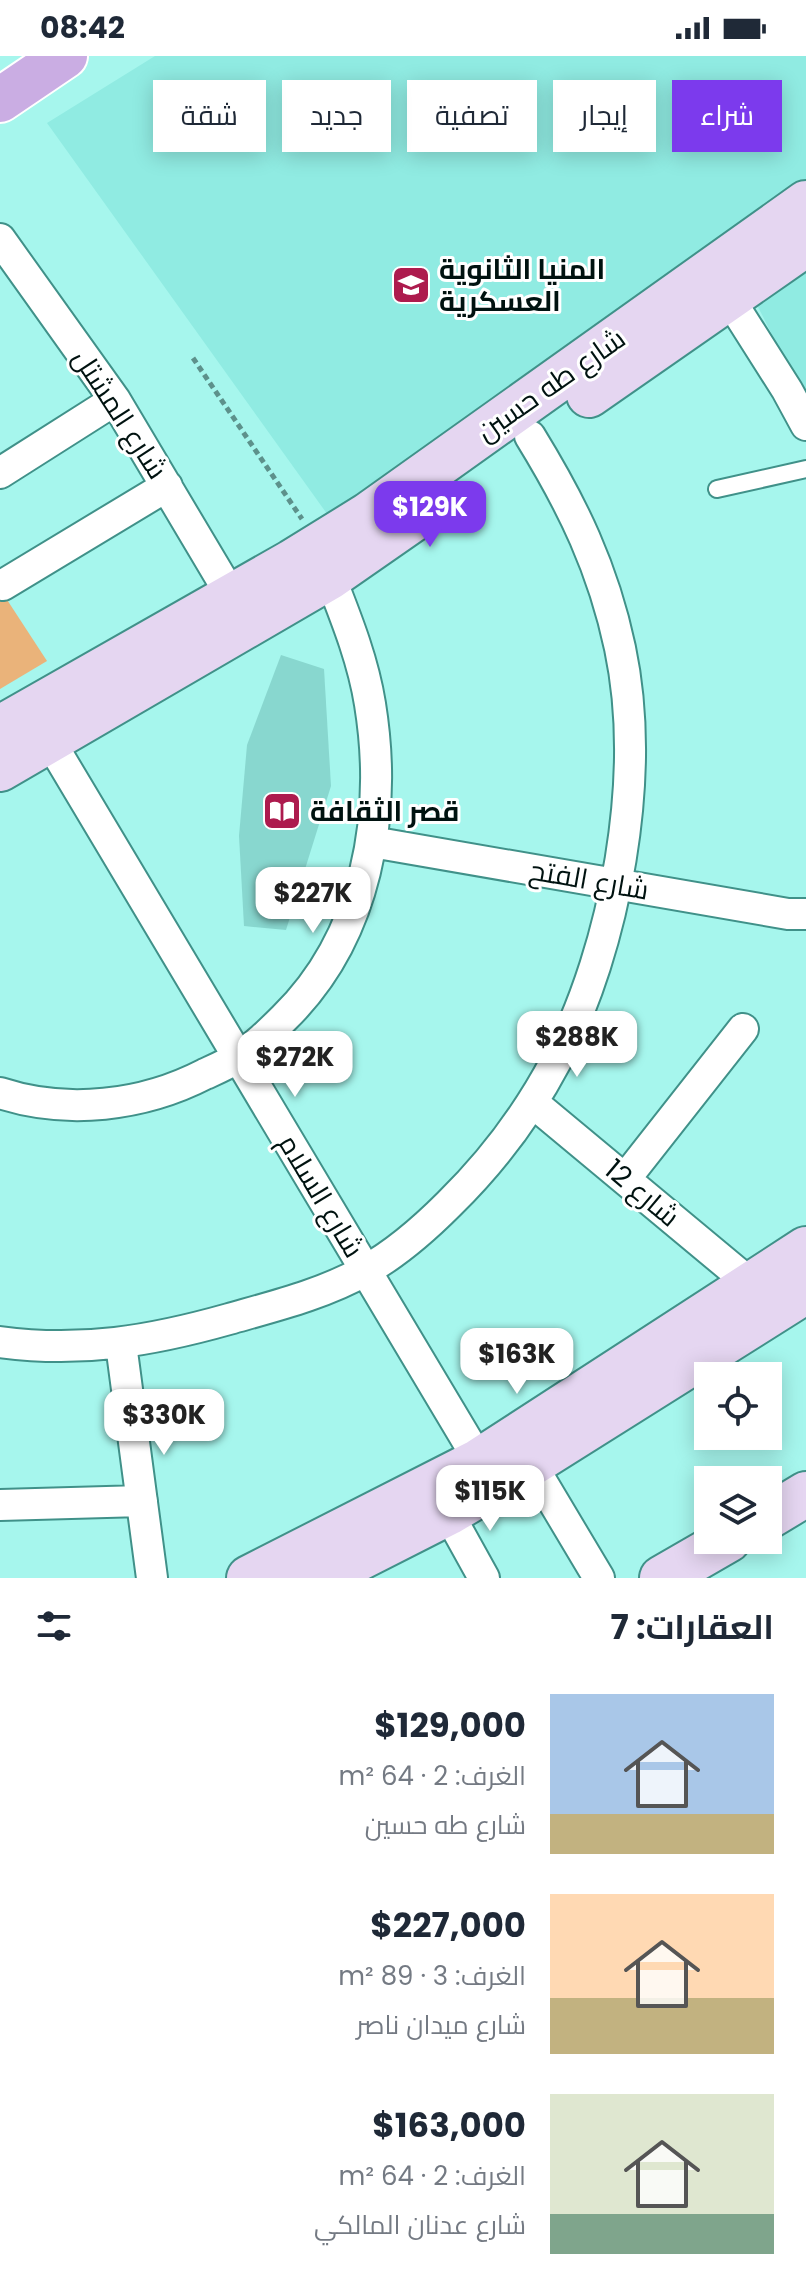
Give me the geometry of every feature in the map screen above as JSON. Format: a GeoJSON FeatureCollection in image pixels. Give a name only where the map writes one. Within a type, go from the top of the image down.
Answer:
{"type":"FeatureCollection","features":[{"type":"Feature","properties":{"kind":"main road"},"geometry":{"type":"LineString","coordinates":[[0,100],[65,56]]}},
{"type":"Feature","properties":{"kind":"main road","name":"شارع طه حسين"},"geometry":{"type":"LineString","coordinates":[[325,561],[368,515],[806,203]]}},
{"type":"Feature","properties":{"kind":"main road","name":"شارع طه حسين"},"geometry":{"type":"LineString","coordinates":[[0,728],[239,610],[325,561],[530,436],[806,244]]}},
{"type":"Feature","properties":{"kind":"main road","name":"شارع طه حسين"},"geometry":{"type":"LineString","coordinates":[[0,769],[49,740],[239,610]]}},
{"type":"Feature","properties":{"kind":"main road"},"geometry":{"type":"LineString","coordinates":[[320,1578],[448,1513],[486,1474],[806,1249]]}},
{"type":"Feature","properties":{"kind":"main road"},"geometry":{"type":"LineString","coordinates":[[249,1578],[486,1474],[531,1464],[806,1291]]}},
{"type":"Feature","properties":{"kind":"main road"},"geometry":{"type":"LineString","coordinates":[[782,1509],[806,1494]]}},
{"type":"Feature","properties":{"kind":"main road"},"geometry":{"type":"LineString","coordinates":[[662,1578],[704,1554]]}},
{"type":"Feature","properties":{"kind":"street","name":"شارع المشتل"},"geometry":{"type":"LineString","coordinates":[[0,239],[115,400],[239,610]]}},
{"type":"Feature","properties":{"kind":"street"},"geometry":{"type":"LineString","coordinates":[[728,297],[806,425]]}},
{"type":"Feature","properties":{"kind":"street"},"geometry":{"type":"LineString","coordinates":[[0,473],[115,400]]}},
{"type":"Feature","properties":{"kind":"street"},"geometry":{"type":"LineString","coordinates":[[0,1342],[38,1347],[121,1344],[204,1326],[284,1303],[366,1271],[403,1246],[473,1180],[532,1102],[575,1020],[592,976],[626,828],[630,769],[629,710],[621,651],[607,594],[587,539],[561,486],[530,436]]}},
{"type":"Feature","properties":{"kind":"street"},"geometry":{"type":"LineString","coordinates":[[3,585],[167,486]]}},
{"type":"Feature","properties":{"kind":"street"},"geometry":{"type":"LineString","coordinates":[[0,1093],[70,1105],[128,1102],[182,1086],[238,1057],[268,1034],[295,1008],[319,978],[354,910],[365,873],[372,842],[376,770],[370,703],[354,639],[325,561]]}},
{"type":"Feature","properties":{"kind":"street","name":"شارع السلام"},"geometry":{"type":"LineString","coordinates":[[49,740],[486,1474]]}},
{"type":"Feature","properties":{"kind":"street","name":"شارع الفتح"},"geometry":{"type":"LineString","coordinates":[[372,842],[788,914],[806,914]]}},
{"type":"Feature","properties":{"kind":"street"},"geometry":{"type":"LineString","coordinates":[[625,1179],[743,1029]]}},
{"type":"Feature","properties":{"kind":"street","name":"شارع 12"},"geometry":{"type":"LineString","coordinates":[[532,1102],[752,1285]]}},
{"type":"Feature","properties":{"kind":"street"},"geometry":{"type":"LineString","coordinates":[[121,1344],[152,1578]]}},
{"type":"Feature","properties":{"kind":"street"},"geometry":{"type":"LineString","coordinates":[[531,1464],[599,1578]]}},
{"type":"Feature","properties":{"kind":"street"},"geometry":{"type":"LineString","coordinates":[[0,1505],[142,1501]]}},
{"type":"Feature","properties":{"kind":"street"},"geometry":{"type":"LineString","coordinates":[[448,1513],[484,1578]]}},
{"type":"Feature","properties":{"kind":"lane"},"geometry":{"type":"LineString","coordinates":[[717,489],[806,469]]}},
{"type":"Feature","properties":{"kind":"path"},"geometry":{"type":"LineString","coordinates":[[193,358],[325,561]]}},
{"type":"Feature","properties":{"kind":"shaded area","name":"المنيا الثانوية العسكرية"},"geometry":{"type":"Polygon","coordinates":[[[155,56],[806,56],[806,183],[330,518],[47,123],[155,56]]]}},
{"type":"Feature","properties":{"kind":"shaded area"},"geometry":{"type":"Polygon","coordinates":[[[806,267],[806,402],[755,301],[806,267]]]}},
{"type":"Feature","properties":{"kind":"shaded area"},"geometry":{"type":"Polygon","coordinates":[[[0,589],[47,661],[0,689],[0,589]]]}},
{"type":"Feature","properties":{"kind":"building","name":"قصر الثقافة"},"geometry":{"type":"Polygon","coordinates":[[[281,655],[324,669],[331,786],[286,930],[244,926],[239,836],[247,745],[281,655]]]}},
{"type":"Feature","properties":{"kind":"place","name":"المنيا الثانوية العسكرية"},"geometry":{"type":"Point","coordinates":[411,285]}},
{"type":"Feature","properties":{"kind":"place","name":"قصر الثقافة"},"geometry":{"type":"Point","coordinates":[282,811]}}]}
